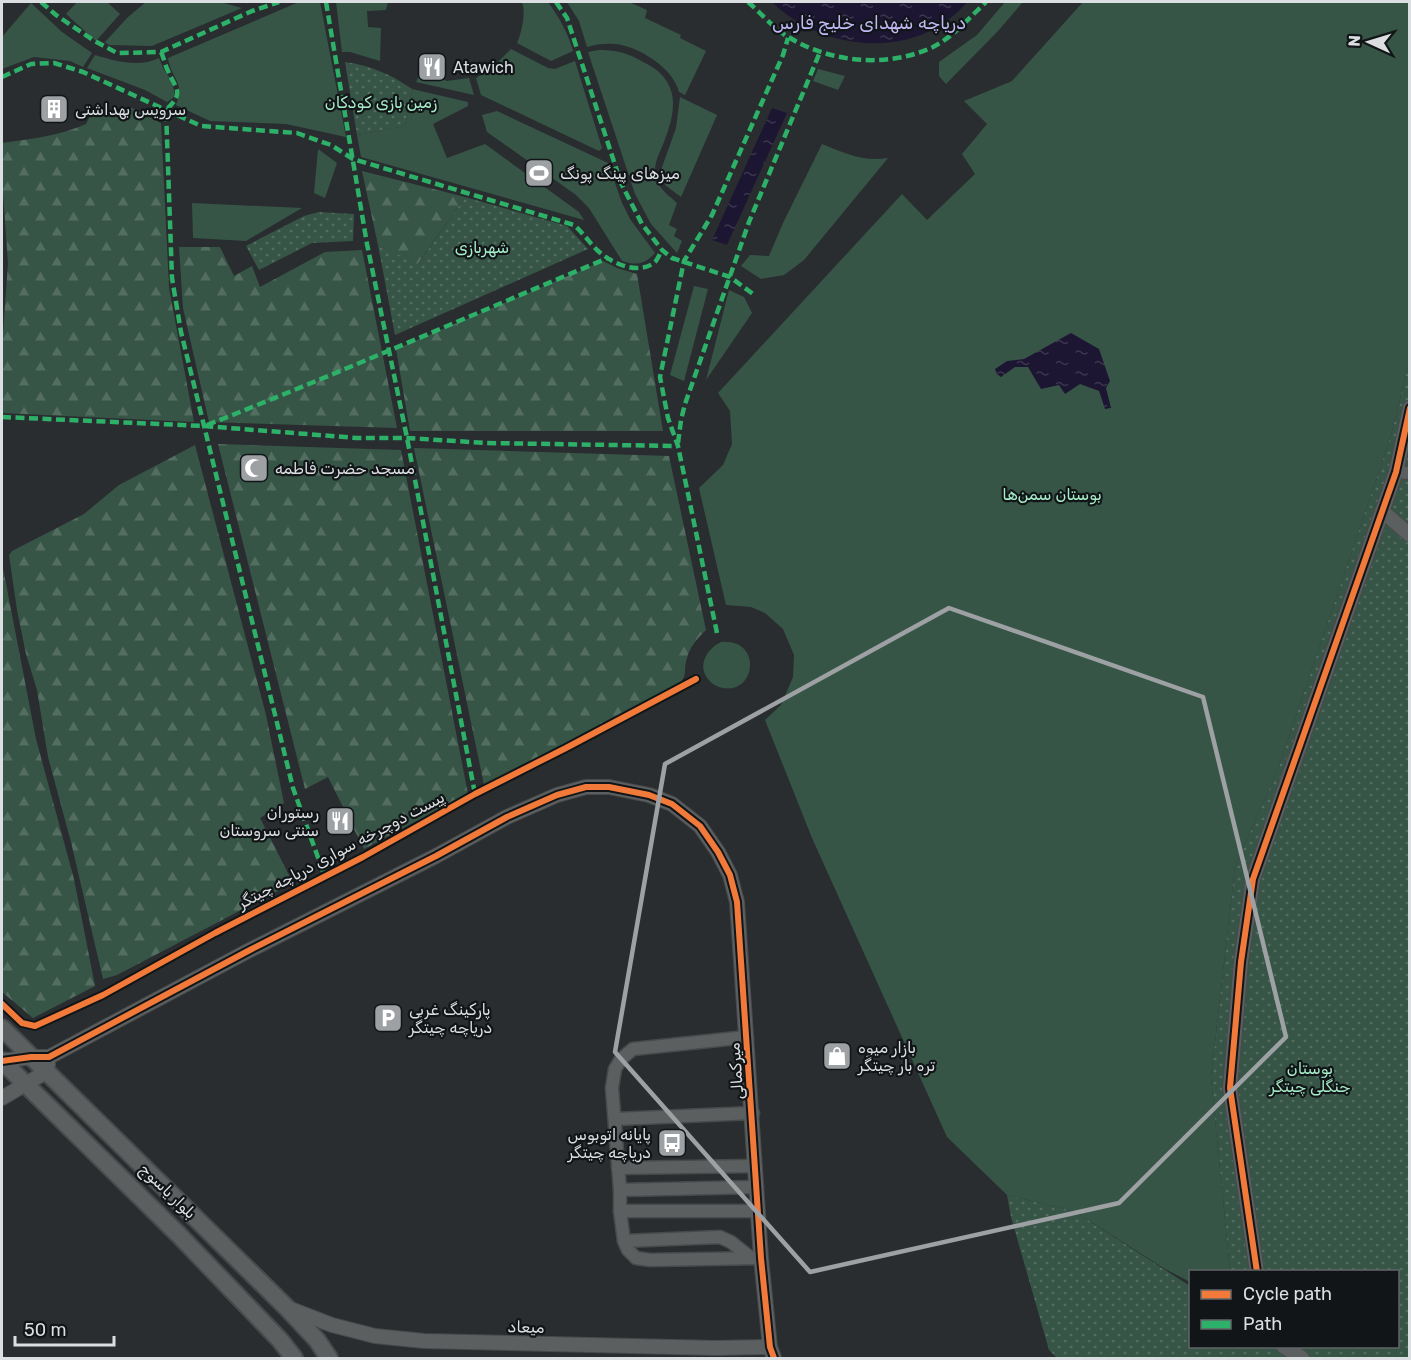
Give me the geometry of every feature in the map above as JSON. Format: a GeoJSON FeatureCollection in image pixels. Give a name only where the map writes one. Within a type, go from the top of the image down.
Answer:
{"type":"FeatureCollection","features":[{"type":"Feature","properties":{"kind":"main road","name":"بلوار یاسوج"},"geometry":{"type":"LineString","coordinates":[[2,1028],[32,1057],[48,1065],[286,1307],[329,1359]]}},
{"type":"Feature","properties":{"kind":"main road","name":"بلوار یاسوج"},"geometry":{"type":"LineString","coordinates":[[2,1061],[179,1235],[280,1340],[294,1359]]}},
{"type":"Feature","properties":{"kind":"street"},"geometry":{"type":"LineString","coordinates":[[1257,1270],[1230,1088],[1241,962],[1253,879],[1382,511],[1403,473],[1410,408]]}},
{"type":"Feature","properties":{"kind":"street"},"geometry":{"type":"LineString","coordinates":[[1382,511],[1410,534]]}},
{"type":"Feature","properties":{"kind":"street","name":"میرکمالی"},"geometry":{"type":"LineString","coordinates":[[2,1098],[27,1085],[48,1065],[248,951],[436,856],[507,817],[557,795],[586,787],[609,787],[649,795],[672,804],[700,826],[730,875],[736,902],[753,1113],[758,1211],[756,1258],[772,1353]]}},
{"type":"Feature","properties":{"kind":"street"},"geometry":{"type":"LineString","coordinates":[[747,1037],[633,1049],[621,1059],[615,1069],[612,1088],[620,1211],[624,1241],[628,1250],[636,1258],[650,1260],[756,1258]]}},
{"type":"Feature","properties":{"kind":"street"},"geometry":{"type":"LineString","coordinates":[[2,1061],[32,1057]]}},
{"type":"Feature","properties":{"kind":"street"},"geometry":{"type":"LineString","coordinates":[[615,1119],[753,1113]]}},
{"type":"Feature","properties":{"kind":"street"},"geometry":{"type":"LineString","coordinates":[[618,1168],[755,1166]]}},
{"type":"Feature","properties":{"kind":"street"},"geometry":{"type":"LineString","coordinates":[[620,1190],[757,1187]]}},
{"type":"Feature","properties":{"kind":"street"},"geometry":{"type":"LineString","coordinates":[[620,1211],[758,1211]]}},
{"type":"Feature","properties":{"kind":"street"},"geometry":{"type":"LineString","coordinates":[[624,1241],[720,1237],[756,1258]]}},
{"type":"Feature","properties":{"kind":"street","name":"میعاد"},"geometry":{"type":"LineString","coordinates":[[286,1307],[332,1325],[375,1336],[414,1340],[718,1353],[772,1353]]}},
{"type":"Feature","properties":{"kind":"street"},"geometry":{"type":"LineString","coordinates":[[1285,1348],[1302,1359]]}},
{"type":"Feature","properties":{"kind":"highlighted area"},"geometry":{"type":"Polygon","coordinates":[[[949,608],[1203,697],[1286,1037],[1119,1203],[810,1272],[615,1052],[665,764],[949,608]]]}},
{"type":"Feature","properties":{"kind":"green space"},"geometry":{"type":"Polygon","coordinates":[[[77,2],[107,2],[120,14],[96,41],[66,14],[77,2]]]}},
{"type":"Feature","properties":{"kind":"green space"},"geometry":{"type":"Polygon","coordinates":[[[146,2],[220,2],[242,8],[152,46],[109,45],[105,42],[128,17],[146,2]]]}},
{"type":"Feature","properties":{"kind":"green space"},"geometry":{"type":"Polygon","coordinates":[[[299,2],[320,2],[346,137],[286,124],[210,121],[176,105],[179,86],[168,58],[299,2]]]}},
{"type":"Feature","properties":{"kind":"green space"},"geometry":{"type":"Polygon","coordinates":[[[336,2],[388,2],[386,10],[367,11],[368,27],[381,28],[380,61],[350,52],[342,52],[336,2]]]}},
{"type":"Feature","properties":{"kind":"green space"},"geometry":{"type":"Polygon","coordinates":[[[522,2],[548,2],[563,25],[573,51],[551,61],[517,43],[523,22],[522,2]]]}},
{"type":"Feature","properties":{"kind":"green space"},"geometry":{"type":"Polygon","coordinates":[[[567,2],[629,2],[647,10],[645,18],[681,35],[680,38],[706,51],[685,95],[679,92],[676,83],[663,67],[634,49],[615,44],[587,47],[579,21],[567,2]]]}},
{"type":"Feature","properties":{"kind":"green space"},"geometry":{"type":"Polygon","coordinates":[[[1005,2],[1023,2],[946,84],[939,76],[939,62],[977,35],[1005,2]]]}},
{"type":"Feature","properties":{"kind":"green space","name":"بوستان سمن‌ها"},"geometry":{"type":"Polygon","coordinates":[[[1083,2],[1409,2],[1409,362],[1390,439],[1278,769],[1235,867],[1211,1077],[1230,1270],[1189,1270],[1189,1281],[1165,1269],[1074,1211],[1007,1195],[947,1137],[812,838],[765,720],[781,705],[793,677],[794,655],[783,629],[765,613],[751,607],[726,605],[699,488],[723,465],[732,444],[730,411],[718,393],[902,194],[927,220],[975,174],[962,154],[987,124],[964,101],[1012,81],[1083,2]]]}},
{"type":"Feature","properties":{"kind":"green space"},"geometry":{"type":"Polygon","coordinates":[[[31,3],[62,32],[92,53],[83,67],[70,61],[34,57],[2,69],[2,37],[31,3]]]}},
{"type":"Feature","properties":{"kind":"green space"},"geometry":{"type":"Polygon","coordinates":[[[511,49],[548,68],[555,69],[575,61],[602,148],[599,151],[481,95],[476,78],[491,69],[511,49]]]}},
{"type":"Feature","properties":{"kind":"green space"},"geometry":{"type":"Polygon","coordinates":[[[599,50],[619,52],[641,61],[657,71],[670,87],[672,117],[657,158],[655,176],[659,185],[677,203],[669,225],[677,229],[674,236],[682,241],[677,253],[651,224],[635,194],[588,52],[599,50]]]}},
{"type":"Feature","properties":{"kind":"green space"},"geometry":{"type":"Polygon","coordinates":[[[95,55],[135,63],[159,58],[172,81],[175,96],[167,102],[145,90],[87,68],[95,55]]]}},
{"type":"Feature","properties":{"kind":"green space","name":"زمین بازی کودکان"},"geometry":{"type":"Polygon","coordinates":[[[345,62],[380,71],[412,89],[405,126],[357,135],[345,62]]]}},
{"type":"Feature","properties":{"kind":"green space"},"geometry":{"type":"Polygon","coordinates":[[[818,69],[845,76],[838,90],[813,81],[818,69]]]}},
{"type":"Feature","properties":{"kind":"green space"},"geometry":{"type":"Polygon","coordinates":[[[421,72],[447,81],[469,78],[474,95],[416,82],[421,72]]]}},
{"type":"Feature","properties":{"kind":"green space"},"geometry":{"type":"Polygon","coordinates":[[[412,89],[468,102],[468,106],[433,124],[447,158],[485,144],[579,212],[584,220],[361,157],[357,135],[405,126],[412,89]]]}},
{"type":"Feature","properties":{"kind":"green space"},"geometry":{"type":"Polygon","coordinates":[[[680,97],[717,115],[681,197],[665,185],[661,170],[676,128],[680,97]]]}},
{"type":"Feature","properties":{"kind":"green space"},"geometry":{"type":"Polygon","coordinates":[[[132,108],[161,123],[169,288],[194,422],[2,413],[2,347],[8,263],[2,180],[2,143],[65,131],[86,124],[91,114],[132,108]]]}},
{"type":"Feature","properties":{"kind":"green space"},"geometry":{"type":"Polygon","coordinates":[[[497,111],[608,163],[630,219],[655,253],[648,260],[640,263],[622,261],[589,208],[576,195],[487,132],[482,115],[497,111]]]}},
{"type":"Feature","properties":{"kind":"green space"},"geometry":{"type":"Polygon","coordinates":[[[822,144],[862,158],[888,158],[804,260],[784,275],[761,279],[741,266],[750,255],[769,256],[822,144]]]}},
{"type":"Feature","properties":{"kind":"green space"},"geometry":{"type":"Polygon","coordinates":[[[318,149],[337,163],[325,198],[314,193],[318,149]]]}},
{"type":"Feature","properties":{"kind":"green space"},"geometry":{"type":"Polygon","coordinates":[[[362,171],[465,197],[417,265],[378,245],[362,171]]]}},
{"type":"Feature","properties":{"kind":"green space","name":"شهربازی"},"geometry":{"type":"Polygon","coordinates":[[[465,197],[567,226],[588,249],[395,335],[378,245],[418,264],[465,197]]]}},
{"type":"Feature","properties":{"kind":"green space"},"geometry":{"type":"Polygon","coordinates":[[[192,203],[302,208],[246,241],[193,238],[192,203]]]}},
{"type":"Feature","properties":{"kind":"green space"},"geometry":{"type":"Polygon","coordinates":[[[319,212],[354,214],[353,241],[312,243],[259,270],[246,246],[304,216],[319,212]]]}},
{"type":"Feature","properties":{"kind":"green space"},"geometry":{"type":"Polygon","coordinates":[[[179,247],[220,247],[234,276],[252,266],[260,287],[325,252],[362,250],[397,428],[209,422],[183,308],[179,247]]]}},
{"type":"Feature","properties":{"kind":"green space"},"geometry":{"type":"Polygon","coordinates":[[[603,261],[637,274],[663,431],[410,431],[396,349],[603,261]]]}},
{"type":"Feature","properties":{"kind":"green space"},"geometry":{"type":"Polygon","coordinates":[[[694,286],[708,289],[684,381],[670,375],[694,286]]]}},
{"type":"Feature","properties":{"kind":"green space"},"geometry":{"type":"Polygon","coordinates":[[[729,290],[744,297],[752,313],[706,380],[729,290]]]}},
{"type":"Feature","properties":{"kind":"green space","name":"بوستان جنگلی چیتگر"},"geometry":{"type":"Polygon","coordinates":[[[1409,362],[1409,1358],[1057,1358],[1049,1350],[1011,1217],[1007,1195],[1074,1211],[1189,1285],[1189,1348],[1399,1348],[1399,1270],[1230,1270],[1211,1077],[1235,867],[1278,769],[1390,439],[1409,362]]]}},
{"type":"Feature","properties":{"kind":"green space"},"geometry":{"type":"Polygon","coordinates":[[[218,444],[401,450],[468,794],[364,849],[328,777],[305,789],[218,444]]]}},
{"type":"Feature","properties":{"kind":"green space"},"geometry":{"type":"Polygon","coordinates":[[[195,445],[266,715],[284,803],[260,818],[293,883],[117,975],[103,979],[71,842],[48,757],[37,690],[26,654],[17,610],[9,555],[12,551],[84,514],[119,485],[195,445]]]}},
{"type":"Feature","properties":{"kind":"green space"},"geometry":{"type":"Polygon","coordinates":[[[414,448],[669,456],[706,630],[690,650],[684,676],[676,688],[484,785],[414,448]]]}},
{"type":"Feature","properties":{"kind":"green space"},"geometry":{"type":"Polygon","coordinates":[[[2,563],[36,739],[74,879],[95,986],[33,1018],[2,992],[2,563]]]}},
{"type":"Feature","properties":{"kind":"green space"},"geometry":{"type":"Polygon","coordinates":[[[721,642],[734,643],[743,648],[749,656],[748,675],[743,683],[734,688],[717,686],[710,681],[703,668],[708,653],[721,642]]]}},
{"type":"Feature","properties":{"kind":"water","name":"دریاچه شهدای خلیج فارس"},"geometry":{"type":"Polygon","coordinates":[[[772,2],[967,2],[947,21],[923,34],[897,41],[870,43],[843,40],[817,32],[793,19],[772,2]]]}},
{"type":"Feature","properties":{"kind":"water"},"geometry":{"type":"Polygon","coordinates":[[[772,108],[787,113],[727,245],[712,240],[772,108]]]}},
{"type":"Feature","properties":{"kind":"water"},"geometry":{"type":"Polygon","coordinates":[[[1071,333],[1099,349],[1110,381],[1106,388],[1111,408],[1105,409],[1099,391],[1080,384],[1065,394],[1059,385],[1041,389],[1028,367],[1015,367],[1001,377],[997,374],[995,369],[1007,361],[1024,359],[1071,333]]]}},
{"type":"Feature","properties":{"kind":"marked path"},"geometry":{"type":"LineString","coordinates":[[41,2],[93,40],[117,53],[161,52],[252,11],[279,2]]}},
{"type":"Feature","properties":{"kind":"marked path"},"geometry":{"type":"LineString","coordinates":[[326,2],[367,244],[407,438],[475,794]]}},
{"type":"Feature","properties":{"kind":"marked path"},"geometry":{"type":"LineString","coordinates":[[556,2],[567,18],[621,183],[642,224],[662,250],[672,258],[730,277],[753,294]]}},
{"type":"Feature","properties":{"kind":"marked path"},"geometry":{"type":"LineString","coordinates":[[748,2],[779,31],[790,38],[824,53],[860,60],[898,58],[933,47],[954,32],[986,2]]}},
{"type":"Feature","properties":{"kind":"marked path"},"geometry":{"type":"LineString","coordinates":[[717,633],[678,446],[668,418],[660,377],[684,261],[712,215],[783,55],[788,38]]}},
{"type":"Feature","properties":{"kind":"marked path"},"geometry":{"type":"LineString","coordinates":[[161,52],[177,91],[175,99],[166,110],[172,278],[181,332],[293,788],[325,877]]}},
{"type":"Feature","properties":{"kind":"marked path"},"geometry":{"type":"LineString","coordinates":[[678,443],[685,404],[749,222],[820,52]]}},
{"type":"Feature","properties":{"kind":"marked path"},"geometry":{"type":"LineString","coordinates":[[2,77],[31,64],[54,63],[83,72],[201,126],[297,133],[331,145],[353,159],[574,225],[603,255],[625,266],[633,268],[648,266],[656,261],[662,250]]}},
{"type":"Feature","properties":{"kind":"marked path"},"geometry":{"type":"LineString","coordinates":[[207,425],[608,258]]}},
{"type":"Feature","properties":{"kind":"marked path"},"geometry":{"type":"LineString","coordinates":[[2,417],[204,426],[357,438],[678,446]]}},
{"type":"Feature","properties":{"kind":"cycle path"},"geometry":{"type":"LineString","coordinates":[[1257,1270],[1230,1088],[1241,962],[1253,879],[1396,472],[1410,408]]}},
{"type":"Feature","properties":{"kind":"cycle path","name":"پیست دوچرخه سواری دریاچه چیتگر"},"geometry":{"type":"LineString","coordinates":[[2,1004],[22,1023],[35,1026],[103,995],[215,933],[363,857],[475,794],[696,679]]}},
{"type":"Feature","properties":{"kind":"cycle path"},"geometry":{"type":"LineString","coordinates":[[2,1061],[49,1057],[507,817],[557,795],[586,787],[609,787],[649,795],[672,804],[700,826],[730,875],[737,902],[761,1258],[770,1347],[774,1358]]}},
{"type":"Feature","properties":{"kind":"place","name":"Atawich"},"geometry":{"type":"Point","coordinates":[432,67]}},
{"type":"Feature","properties":{"kind":"place","name":"سرویس بهداشتی"},"geometry":{"type":"Point","coordinates":[54,109]}},
{"type":"Feature","properties":{"kind":"place","name":"میزهای پینگ پونگ"},"geometry":{"type":"Point","coordinates":[539,173]}},
{"type":"Feature","properties":{"kind":"place","name":"مسجد حضرت فاطمه"},"geometry":{"type":"Point","coordinates":[254,468]}},
{"type":"Feature","properties":{"kind":"place","name":"رستوران سنتی سروستان"},"geometry":{"type":"Point","coordinates":[340,821]}},
{"type":"Feature","properties":{"kind":"place","name":"پارکینگ غربی دریاچه چیتگر"},"geometry":{"type":"Point","coordinates":[388,1018]}},
{"type":"Feature","properties":{"kind":"place","name":"بازار میوه تره بار چیتگر"},"geometry":{"type":"Point","coordinates":[837,1056]}},
{"type":"Feature","properties":{"kind":"place","name":"پایانه اتوبوس دریاچه چیتگر"},"geometry":{"type":"Point","coordinates":[672,1143]}}]}
